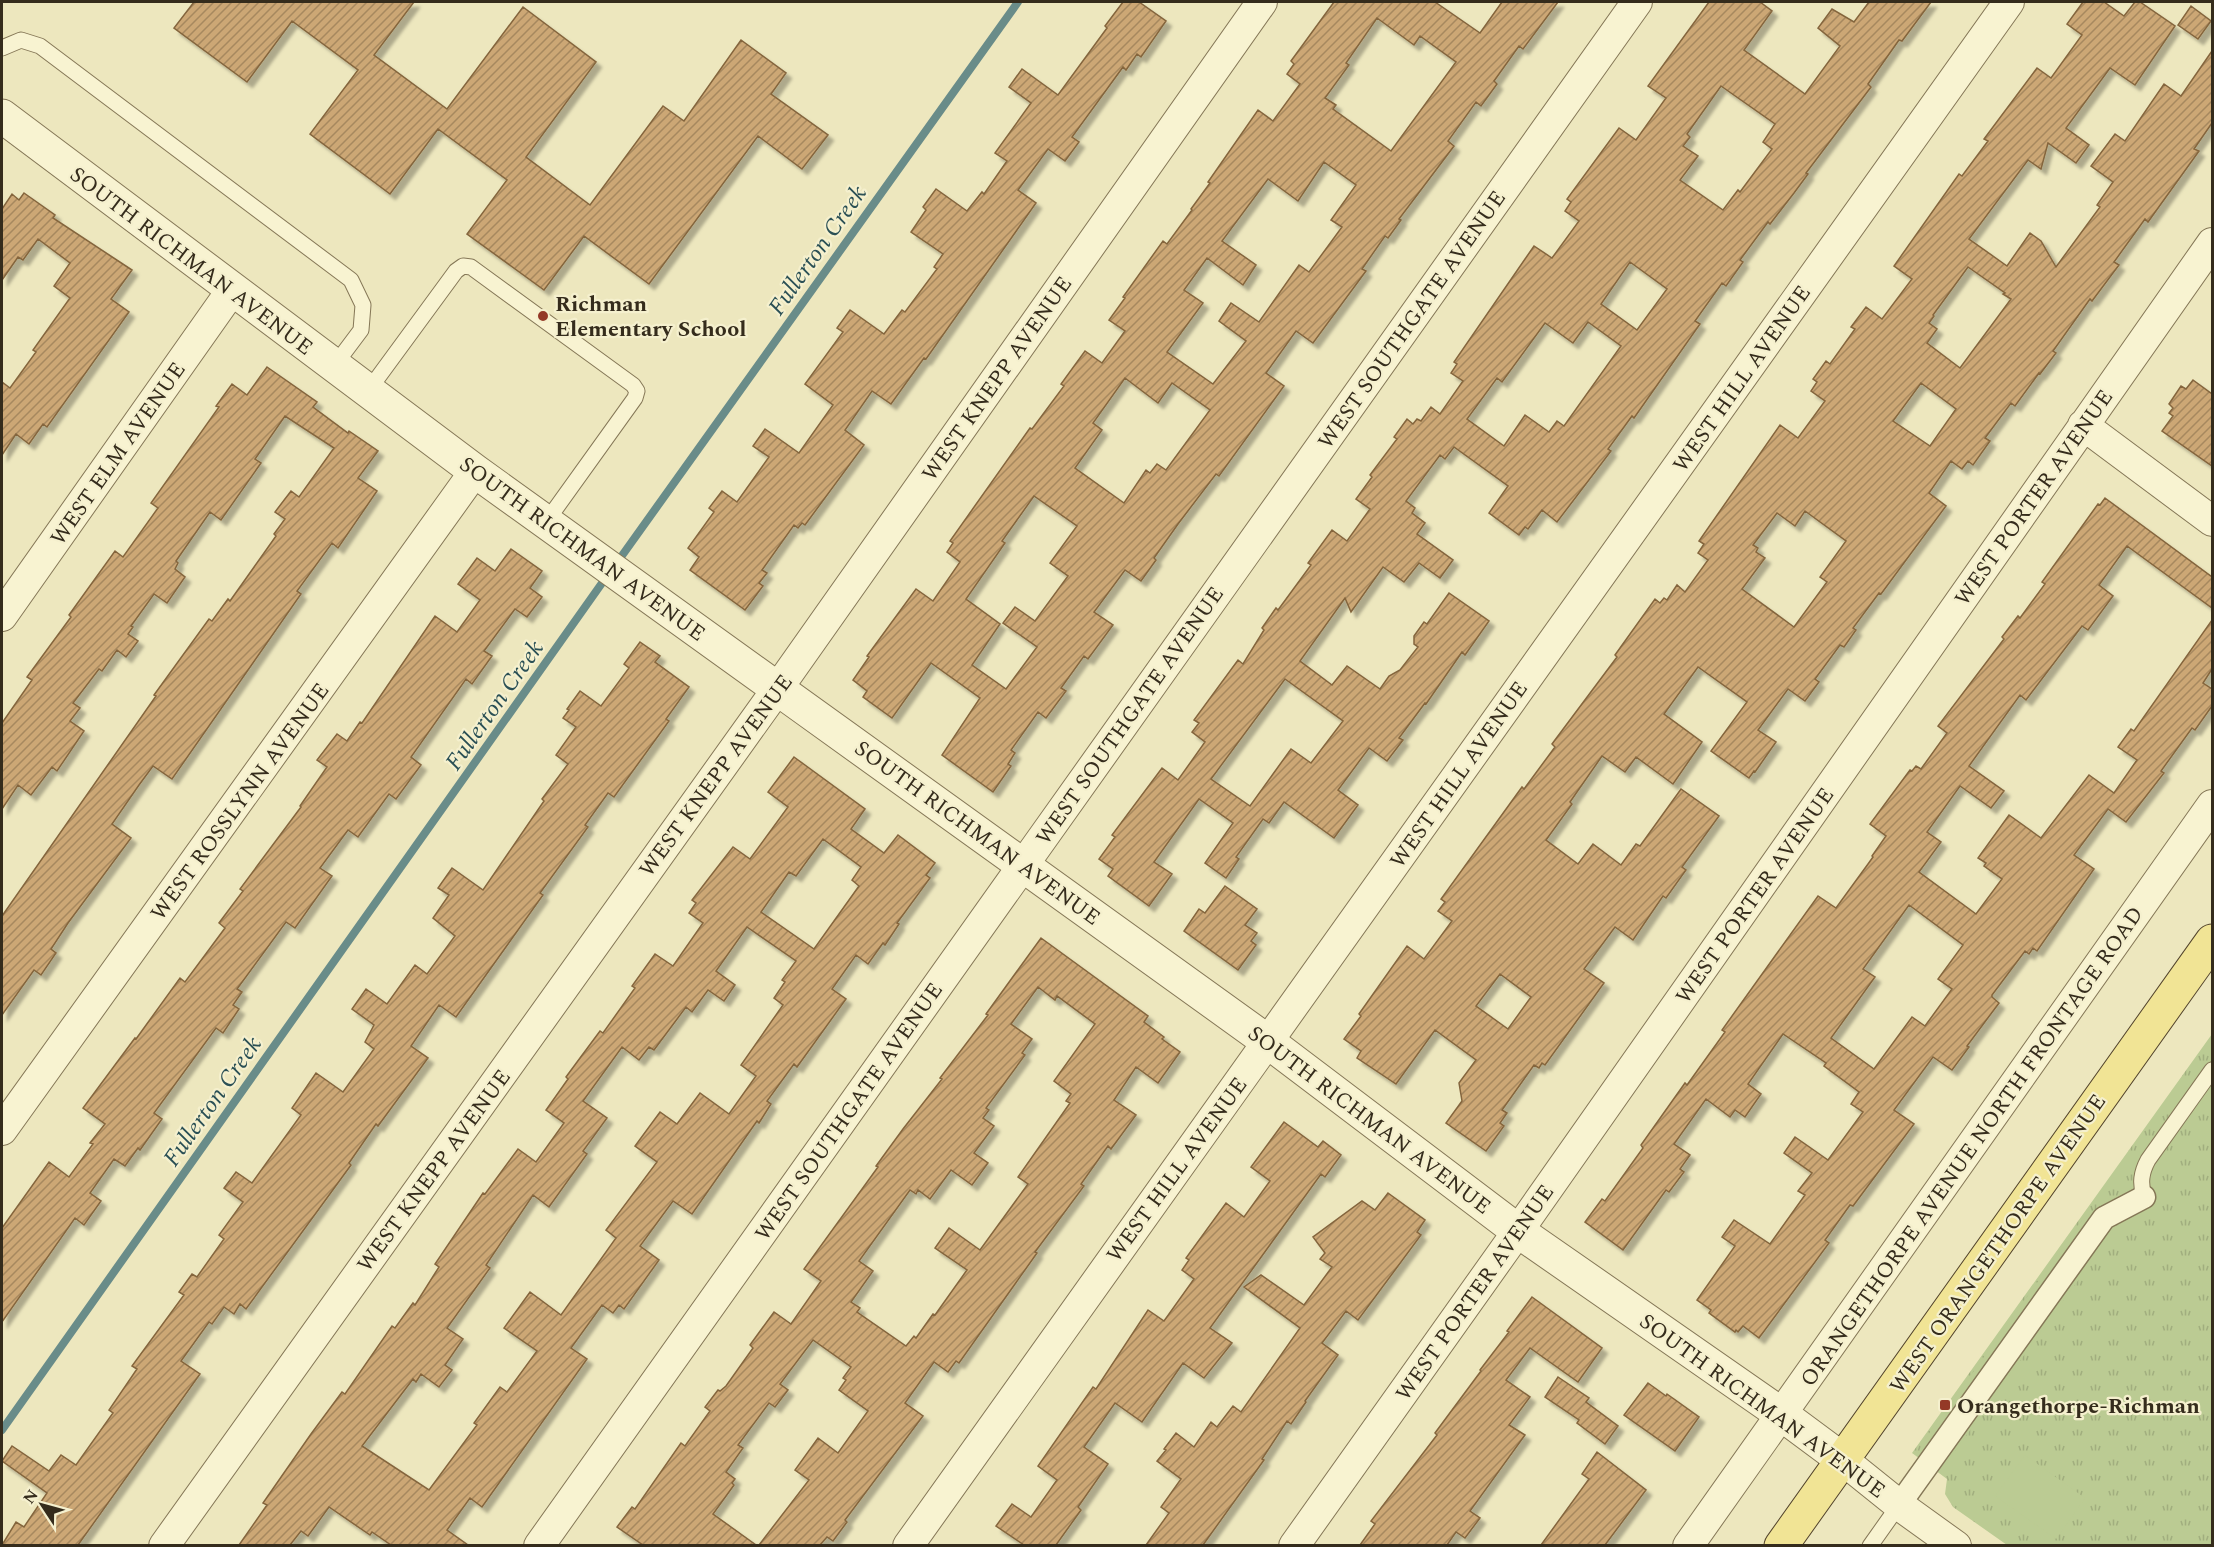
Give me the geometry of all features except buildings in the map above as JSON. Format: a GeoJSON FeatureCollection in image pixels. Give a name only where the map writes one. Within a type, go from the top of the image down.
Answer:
{"type":"FeatureCollection","features":[{"type":"Feature","properties":{"kind":"main road","name":"WEST ORANGETHORPE AVENUE"},"geometry":{"type":"LineString","coordinates":[[1781,1545],[2212,941]]}},
{"type":"Feature","properties":{"kind":"street","name":"WEST KNEPP AVENUE"},"geometry":{"type":"LineString","coordinates":[[164,1545],[778,688],[1262,2]]}},
{"type":"Feature","properties":{"kind":"street","name":"WEST SOUTHGATE AVENUE"},"geometry":{"type":"LineString","coordinates":[[538,1545],[1637,2]]}},
{"type":"Feature","properties":{"kind":"street","name":"WEST HILL AVENUE"},"geometry":{"type":"LineString","coordinates":[[908,1545],[2009,2]]}},
{"type":"Feature","properties":{"kind":"street","name":"SOUTH RICHMAN AVENUE"},"geometry":{"type":"LineString","coordinates":[[2,116],[475,471],[1023,864],[1267,1041],[1518,1231],[1781,1414],[1899,1505],[1956,1545]]}},
{"type":"Feature","properties":{"kind":"street","name":"WEST PORTER AVENUE"},"geometry":{"type":"LineString","coordinates":[[1294,1545],[1518,1231],[2212,243]]}},
{"type":"Feature","properties":{"kind":"street","name":"WEST ELM AVENUE"},"geometry":{"type":"LineString","coordinates":[[2,616],[232,290]]}},
{"type":"Feature","properties":{"kind":"street"},"geometry":{"type":"LineString","coordinates":[[2084,425],[2212,521]]}},
{"type":"Feature","properties":{"kind":"street","name":"WEST ROSSLYNN AVENUE"},"geometry":{"type":"LineString","coordinates":[[2,1130],[475,471]]}},
{"type":"Feature","properties":{"kind":"street","name":"ORANGETHORPE AVENUE NORTH FRONTAGE ROAD"},"geometry":{"type":"LineString","coordinates":[[1688,1545],[2212,805]]}},
{"type":"Feature","properties":{"kind":"street"},"geometry":{"type":"LineString","coordinates":[[1899,1505],[2104,1218],[2144,1197]]}},
{"type":"Feature","properties":{"kind":"lane"},"geometry":{"type":"LineString","coordinates":[[2,48],[21,39],[40,46],[351,280],[363,305],[361,330],[334,366]]}},
{"type":"Feature","properties":{"kind":"lane"},"geometry":{"type":"LineString","coordinates":[[368,391],[456,271],[463,267],[471,267],[633,385],[637,391],[635,398],[546,522]]}},
{"type":"Feature","properties":{"kind":"lane"},"geometry":{"type":"LineString","coordinates":[[2144,1197],[2142,1179],[2148,1160],[2212,1070]]}},
{"type":"Feature","properties":{"kind":"lane"},"geometry":{"type":"LineString","coordinates":[[1870,1545],[1899,1505]]}},
{"type":"Feature","properties":{"kind":"green space"},"geometry":{"type":"Polygon","coordinates":[[[2212,1034],[2212,1545],[2007,1545],[1953,1507],[1945,1494],[1947,1479],[1912,1453],[2212,1034]]]}},
{"type":"Feature","properties":{"kind":"green space"},"geometry":{"type":"Polygon","coordinates":[[[2082,1220],[2108,1239],[1945,1465],[1920,1446],[2082,1220]]]}},
{"type":"Feature","properties":{"kind":"green space"},"geometry":{"type":"Polygon","coordinates":[[[2025,1455],[2085,1498],[2056,1539],[1995,1496],[2025,1455]]]}},
{"type":"Feature","properties":{"kind":"waterway","name":"Fullerton Creek"},"geometry":{"type":"LineString","coordinates":[[616,564],[1018,2]]}},
{"type":"Feature","properties":{"kind":"waterway","name":"Fullerton Creek"},"geometry":{"type":"LineString","coordinates":[[2,1430],[607,576]]}},
{"type":"Feature","properties":{"kind":"place","name":"Richman Elementary School"},"geometry":{"type":"Point","coordinates":[543,316]}},
{"type":"Feature","properties":{"kind":"place","name":"Orangethorpe-Richman"},"geometry":{"type":"Point","coordinates":[1945,1405]}}]}
